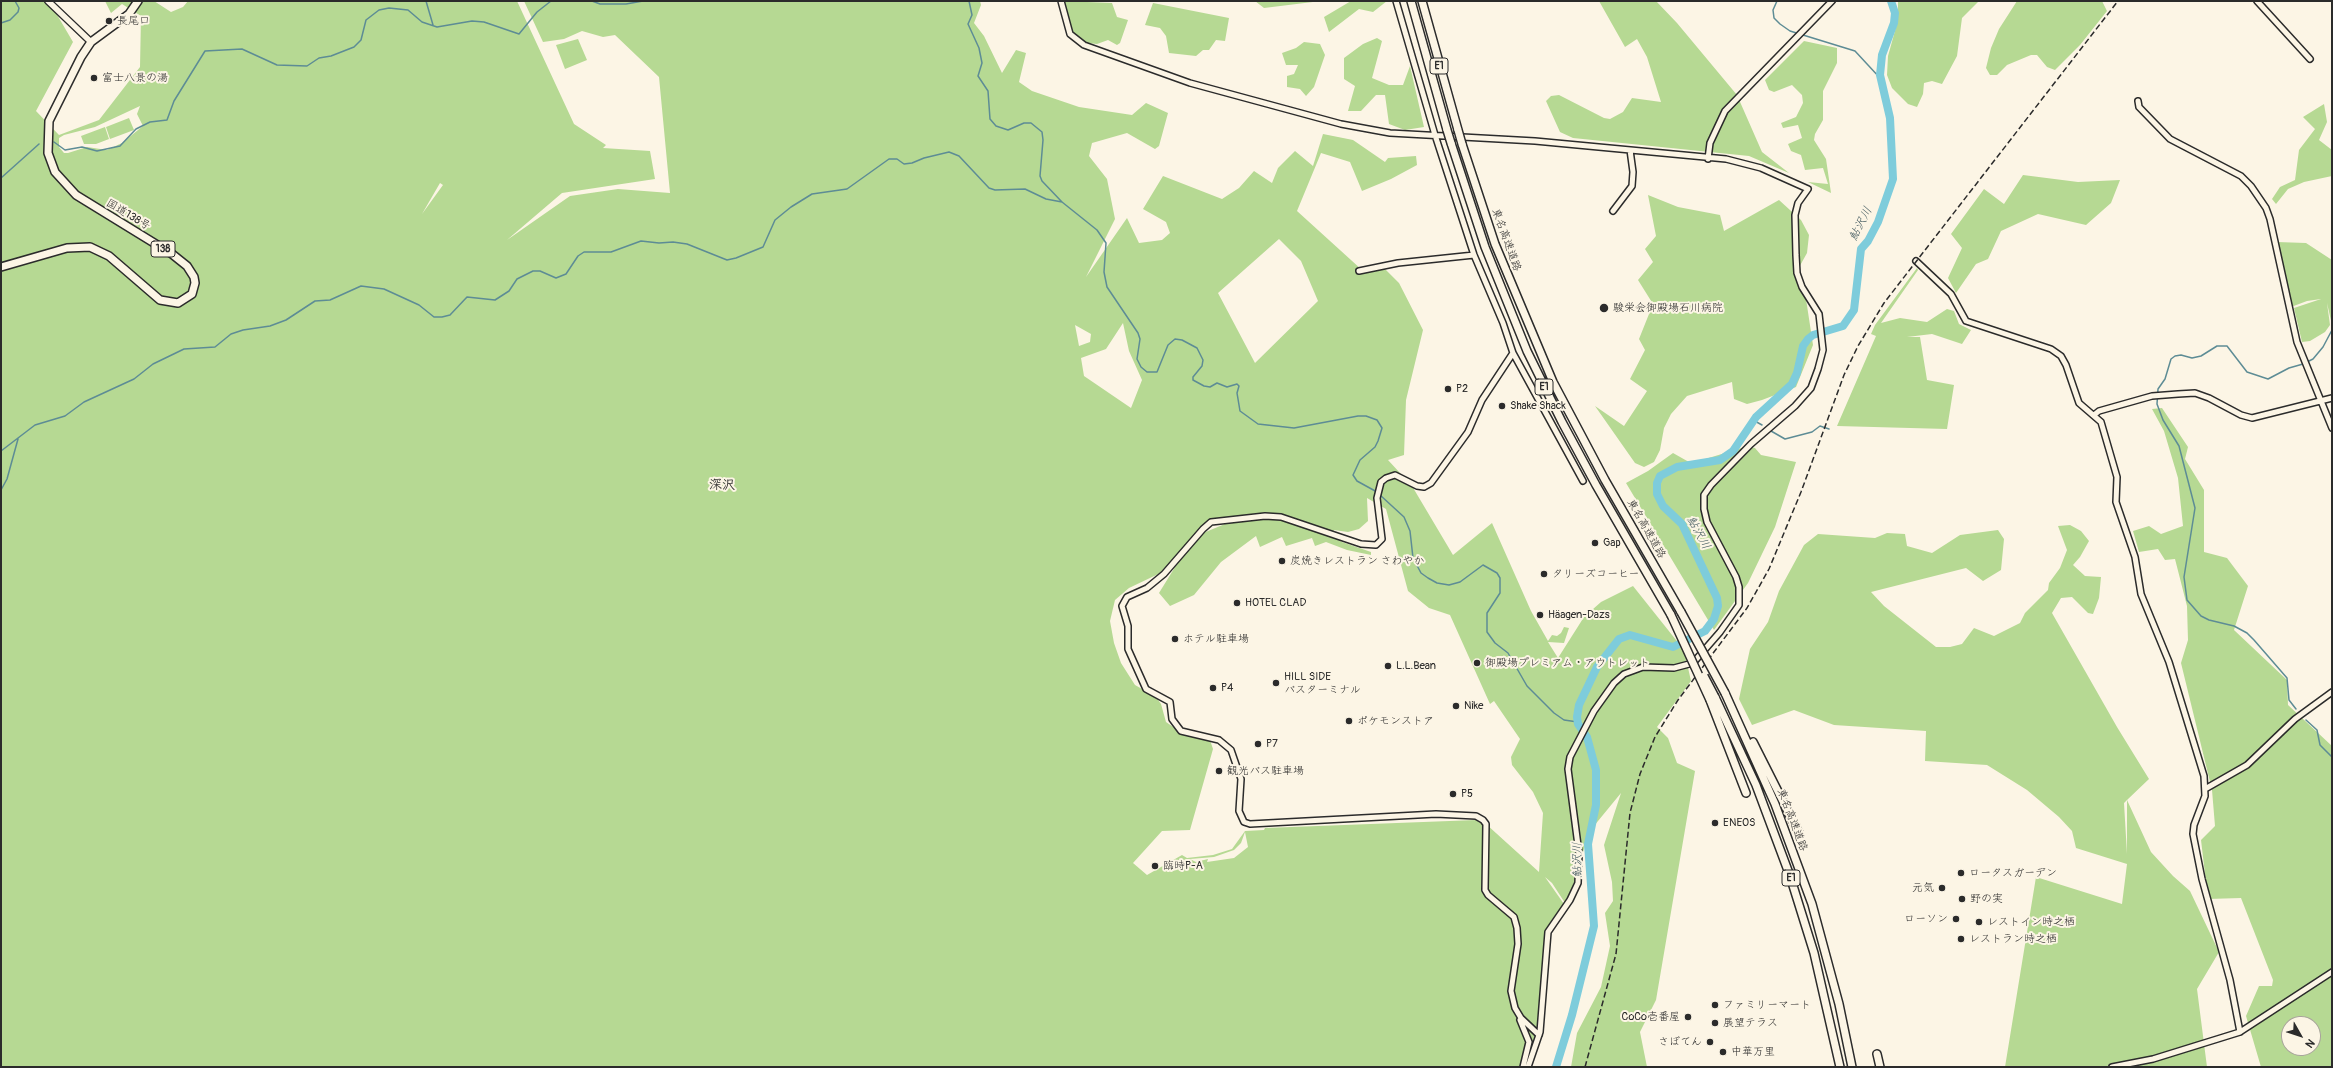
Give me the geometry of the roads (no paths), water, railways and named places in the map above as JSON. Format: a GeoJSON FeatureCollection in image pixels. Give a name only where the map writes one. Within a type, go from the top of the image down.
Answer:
{"type":"FeatureCollection","features":[{"type":"Feature","properties":{"kind":"highway","name":"138"},"geometry":{"type":"LineString","coordinates":[[92,42],[129,14],[138,1]]}},
{"type":"Feature","properties":{"kind":"highway","name":"東名高速道路"},"geometry":{"type":"LineString","coordinates":[[1411,1],[1447,130],[1485,247],[1527,351],[1596,485],[1670,615],[1756,785],[1794,889],[1814,953],[1840,1067]]}},
{"type":"Feature","properties":{"kind":"highway","name":"東名高速道路"},"geometry":{"type":"LineString","coordinates":[[1422,1],[1462,144],[1495,244],[1550,376],[1605,480],[1681,612],[1725,693],[1775,804],[1812,904],[1839,1004],[1852,1067]]}},
{"type":"Feature","properties":{"kind":"highway","name":"国道138号"},"geometry":{"type":"LineString","coordinates":[[1,267],[68,248],[90,247],[108,256],[155,297],[166,302],[184,301],[194,289],[194,277],[184,263],[76,195],[60,180],[51,163],[47,142],[48,122],[81,57],[92,42]]}},
{"type":"Feature","properties":{"kind":"highway"},"geometry":{"type":"LineString","coordinates":[[1713,698],[1746,793]]}},
{"type":"Feature","properties":{"kind":"highway"},"geometry":{"type":"LineString","coordinates":[[1732,708],[1762,758],[1799,833]]}},
{"type":"Feature","properties":{"kind":"highway"},"geometry":{"type":"LineString","coordinates":[[1877,1054],[1880,1067]]}},
{"type":"Feature","properties":{"kind":"main road"},"geometry":{"type":"LineString","coordinates":[[48,1],[92,42]]}},
{"type":"Feature","properties":{"kind":"street"},"geometry":{"type":"LineString","coordinates":[[1061,1],[1070,34],[1084,46],[1190,83],[1341,124],[1390,133],[1535,141],[1744,162],[1808,189],[1798,203],[1795,215],[1797,273],[1802,287],[1819,314],[1823,350],[1811,388],[1795,406],[1751,444],[1711,484],[1704,496],[1704,509],[1707,522],[1736,577],[1739,588],[1739,605],[1720,632],[1692,663],[1674,668],[1643,667],[1624,674],[1614,683],[1594,711],[1578,740],[1568,768],[1579,853],[1578,883],[1570,900],[1548,932],[1539,1035],[1528,1067]]}},
{"type":"Feature","properties":{"kind":"street"},"geometry":{"type":"LineString","coordinates":[[1396,1],[1435,136],[1474,255],[1503,323],[1513,354],[1583,481]]}},
{"type":"Feature","properties":{"kind":"street"},"geometry":{"type":"LineString","coordinates":[[1708,159],[1710,143],[1725,111],[1832,1]]}},
{"type":"Feature","properties":{"kind":"street"},"geometry":{"type":"LineString","coordinates":[[2258,1],[2310,59]]}},
{"type":"Feature","properties":{"kind":"street"},"geometry":{"type":"LineString","coordinates":[[2138,102],[2139,107],[2170,139],[2241,176],[2251,186],[2266,208],[2270,218],[2297,342],[2332,428]]}},
{"type":"Feature","properties":{"kind":"street"},"geometry":{"type":"LineString","coordinates":[[1613,211],[1632,186],[1633,172],[1630,150]]}},
{"type":"Feature","properties":{"kind":"street"},"geometry":{"type":"LineString","coordinates":[[1359,271],[1398,263],[1474,255]]}},
{"type":"Feature","properties":{"kind":"street"},"geometry":{"type":"LineString","coordinates":[[1916,261],[1951,294],[1966,320],[2051,350],[2061,356],[2066,365],[2079,403],[2094,415],[2101,422],[2104,428],[2116,477],[2116,502],[2135,557],[2141,594],[2169,662],[2204,776],[2205,796],[2194,825],[2194,834],[2202,879],[2230,980],[2240,1032]]}},
{"type":"Feature","properties":{"kind":"street"},"geometry":{"type":"LineString","coordinates":[[1513,354],[1485,395],[1468,432],[1431,483],[1424,486],[1417,486],[1400,477],[1391,476],[1382,482],[1377,506],[1382,539],[1372,546],[1281,517],[1265,516],[1216,521],[1207,525],[1164,574],[1147,588],[1124,599],[1122,606],[1128,626],[1128,649],[1146,689],[1170,702],[1172,720],[1176,726],[1188,733],[1219,740],[1231,750],[1241,779],[1239,811],[1244,822],[1250,824],[1436,814],[1476,816],[1483,820],[1486,824],[1485,890],[1488,895],[1514,917],[1517,928],[1518,944],[1511,991],[1515,1008],[1532,1030],[1539,1035]]}},
{"type":"Feature","properties":{"kind":"street"},"geometry":{"type":"LineString","coordinates":[[2094,415],[2099,411],[2152,396],[2161,395],[2195,394],[2208,398],[2241,415],[2252,418],[2332,398]]}},
{"type":"Feature","properties":{"kind":"street"},"geometry":{"type":"LineString","coordinates":[[2205,789],[2247,765],[2295,720],[2332,692]]}},
{"type":"Feature","properties":{"kind":"street"},"geometry":{"type":"LineString","coordinates":[[2112,1067],[2153,1059],[2240,1032],[2332,972]]}},
{"type":"Feature","properties":{"kind":"street"},"geometry":{"type":"LineString","coordinates":[[1520,1015],[1529,1040],[1523,1067]]}},
{"type":"Feature","properties":{"kind":"waterway"},"geometry":{"type":"LineString","coordinates":[[1,23],[10,20],[18,12],[19,8],[15,1]]}},
{"type":"Feature","properties":{"kind":"waterway"},"geometry":{"type":"LineString","coordinates":[[426,1],[433,25]]}},
{"type":"Feature","properties":{"kind":"waterway"},"geometry":{"type":"LineString","coordinates":[[54,142],[65,150],[82,147],[97,151],[120,146],[136,129],[150,122],[167,120],[174,101],[205,51],[242,49],[277,65],[307,66],[319,58],[331,56],[354,47],[361,40],[366,20],[379,10],[389,8],[408,10],[422,22],[437,27],[472,21],[484,22],[519,34],[537,12],[551,1]]}},
{"type":"Feature","properties":{"kind":"waterway"},"geometry":{"type":"LineString","coordinates":[[592,1],[600,4],[626,4],[643,1]]}},
{"type":"Feature","properties":{"kind":"waterway"},"geometry":{"type":"LineString","coordinates":[[969,1],[972,15],[968,24],[979,48],[982,63],[978,76],[988,91],[990,119],[996,126],[1008,130],[1024,123],[1031,123],[1042,132],[1043,140],[1040,176],[1042,181],[1062,202],[1097,230],[1106,243],[1104,272],[1107,287],[1138,333],[1140,339],[1137,359],[1141,367],[1147,372],[1157,372],[1168,345],[1175,339],[1182,340],[1197,348],[1203,360],[1202,366],[1193,377],[1193,380],[1204,386],[1210,387],[1217,383],[1227,387],[1237,384],[1239,386],[1237,393],[1240,411],[1258,424],[1294,428],[1358,416],[1366,416],[1377,420],[1382,428],[1378,441],[1375,447],[1360,460],[1353,475],[1357,481],[1377,492]]}},
{"type":"Feature","properties":{"kind":"waterway"},"geometry":{"type":"LineString","coordinates":[[1777,1],[1773,10],[1774,18],[1780,24],[1790,31],[1855,51],[1880,78]]}},
{"type":"Feature","properties":{"kind":"waterway","name":"鮎沢川"},"geometry":{"type":"LineString","coordinates":[[1556,1067],[1572,1015],[1594,926],[1588,844],[1596,805],[1596,770],[1587,737],[1578,724],[1577,717],[1579,705],[1597,667],[1619,639],[1630,635],[1673,647],[1705,631],[1714,619],[1718,606],[1717,598],[1682,524],[1663,506],[1657,494],[1657,483],[1660,476],[1677,467],[1720,460],[1733,451],[1756,417],[1792,384],[1797,373],[1803,346],[1808,339],[1813,335],[1843,326],[1854,310],[1861,249],[1868,241],[1878,222],[1893,179],[1890,118],[1880,75],[1882,55],[1894,23],[1895,13],[1891,1]]}},
{"type":"Feature","properties":{"kind":"waterway"},"geometry":{"type":"LineString","coordinates":[[1,178],[39,144]]}},
{"type":"Feature","properties":{"kind":"waterway"},"geometry":{"type":"LineString","coordinates":[[1,451],[35,425],[65,416],[84,402],[134,379],[153,364],[184,349],[215,347],[231,334],[243,330],[270,326],[286,320],[315,301],[330,300],[361,286],[384,289],[419,305],[434,317],[442,317],[450,315],[467,297],[495,300],[509,291],[517,279],[533,271],[540,271],[556,278],[566,274],[578,256],[584,252],[611,252],[641,241],[659,243],[673,242],[687,244],[727,260],[736,258],[763,247],[775,220],[791,207],[812,194],[847,189],[889,159],[897,159],[904,164],[949,152],[959,156],[989,188],[995,190],[1025,189],[1046,199],[1062,202]]}},
{"type":"Feature","properties":{"kind":"waterway"},"geometry":{"type":"LineString","coordinates":[[2307,362],[2313,359],[2323,347],[2332,330]]}},
{"type":"Feature","properties":{"kind":"waterway"},"geometry":{"type":"LineString","coordinates":[[2296,709],[2289,700],[2287,678],[2254,640],[2247,633],[2234,626],[2209,620],[2201,616],[2187,600],[2184,577],[2195,508],[2179,446],[2163,420],[2157,404],[2158,389],[2165,379],[2171,359],[2175,356],[2181,355],[2192,358],[2201,356],[2217,346],[2227,346],[2247,372],[2268,379],[2289,368],[2303,364]]}},
{"type":"Feature","properties":{"kind":"waterway"},"geometry":{"type":"LineString","coordinates":[[1753,420],[1762,425]]}},
{"type":"Feature","properties":{"kind":"waterway"},"geometry":{"type":"LineString","coordinates":[[1771,431],[1785,439],[1812,432],[1820,426],[1829,429]]}},
{"type":"Feature","properties":{"kind":"waterway"},"geometry":{"type":"LineString","coordinates":[[1,490],[7,479],[18,439]]}},
{"type":"Feature","properties":{"kind":"waterway"},"geometry":{"type":"LineString","coordinates":[[1380,495],[1404,517],[1410,531],[1413,558],[1421,573],[1428,578],[1437,583],[1449,585],[1460,582],[1483,565],[1497,573],[1500,578],[1500,593],[1487,613],[1487,632],[1495,643],[1508,653],[1527,686],[1554,713],[1564,720],[1578,722]]}},
{"type":"Feature","properties":{"kind":"waterway"},"geometry":{"type":"LineString","coordinates":[[2306,720],[2317,730],[2320,745],[2332,757]]}},
{"type":"Feature","properties":{"kind":"railway"},"geometry":{"type":"LineString","coordinates":[[1585,1067],[1616,954],[1630,813],[1640,774],[1655,737],[1678,700],[1747,608],[1769,569],[1801,492],[1844,375],[1858,346],[1884,303],[2118,1]]}},
{"type":"Feature","properties":{"kind":"place","name":"長尾口"},"geometry":{"type":"Point","coordinates":[109,21]}},
{"type":"Feature","properties":{"kind":"place","name":"富士八景の湯"},"geometry":{"type":"Point","coordinates":[94,78]}},
{"type":"Feature","properties":{"kind":"place","name":"駿栄会御殿場石川病院"},"geometry":{"type":"Point","coordinates":[1604,308]}},
{"type":"Feature","properties":{"kind":"place","name":"P2"},"geometry":{"type":"Point","coordinates":[1448,389]}},
{"type":"Feature","properties":{"kind":"place","name":"Shake Shack"},"geometry":{"type":"Point","coordinates":[1502,406]}},
{"type":"Feature","properties":{"kind":"place","name":"Gap"},"geometry":{"type":"Point","coordinates":[1595,543]}},
{"type":"Feature","properties":{"kind":"place","name":"炭焼きレストラン さわやか"},"geometry":{"type":"Point","coordinates":[1282,561]}},
{"type":"Feature","properties":{"kind":"place","name":"タリーズコーヒー"},"geometry":{"type":"Point","coordinates":[1544,574]}},
{"type":"Feature","properties":{"kind":"place","name":"HOTEL CLAD"},"geometry":{"type":"Point","coordinates":[1237,603]}},
{"type":"Feature","properties":{"kind":"place","name":"Häagen-Dazs"},"geometry":{"type":"Point","coordinates":[1540,615]}},
{"type":"Feature","properties":{"kind":"place","name":"ホテル駐車場"},"geometry":{"type":"Point","coordinates":[1175,639]}},
{"type":"Feature","properties":{"kind":"place","name":"御殿場プレミアム・アウトレット"},"geometry":{"type":"Point","coordinates":[1477,663]}},
{"type":"Feature","properties":{"kind":"place","name":"L.L.Bean"},"geometry":{"type":"Point","coordinates":[1388,666]}},
{"type":"Feature","properties":{"kind":"place","name":"HILL SIDE バスターミナル"},"geometry":{"type":"Point","coordinates":[1276,683]}},
{"type":"Feature","properties":{"kind":"place","name":"P4"},"geometry":{"type":"Point","coordinates":[1213,688]}},
{"type":"Feature","properties":{"kind":"place","name":"Nike"},"geometry":{"type":"Point","coordinates":[1456,706]}},
{"type":"Feature","properties":{"kind":"place","name":"ポケモンストア"},"geometry":{"type":"Point","coordinates":[1349,721]}},
{"type":"Feature","properties":{"kind":"place","name":"P7"},"geometry":{"type":"Point","coordinates":[1258,744]}},
{"type":"Feature","properties":{"kind":"place","name":"観光バス駐車場"},"geometry":{"type":"Point","coordinates":[1219,771]}},
{"type":"Feature","properties":{"kind":"place","name":"P5"},"geometry":{"type":"Point","coordinates":[1453,794]}},
{"type":"Feature","properties":{"kind":"place","name":"ENEOS"},"geometry":{"type":"Point","coordinates":[1715,823]}},
{"type":"Feature","properties":{"kind":"place","name":"臨時P-A"},"geometry":{"type":"Point","coordinates":[1155,866]}},
{"type":"Feature","properties":{"kind":"place","name":"ロータスガーデン"},"geometry":{"type":"Point","coordinates":[1961,873]}},
{"type":"Feature","properties":{"kind":"place","name":"元気"},"geometry":{"type":"Point","coordinates":[1942,888]}},
{"type":"Feature","properties":{"kind":"place","name":"野の実"},"geometry":{"type":"Point","coordinates":[1962,899]}},
{"type":"Feature","properties":{"kind":"place","name":"ローソン"},"geometry":{"type":"Point","coordinates":[1956,919]}},
{"type":"Feature","properties":{"kind":"place","name":"レストイン時之栖"},"geometry":{"type":"Point","coordinates":[1979,922]}},
{"type":"Feature","properties":{"kind":"place","name":"レストラン時之栖"},"geometry":{"type":"Point","coordinates":[1961,939]}},
{"type":"Feature","properties":{"kind":"place","name":"ファミリーマート"},"geometry":{"type":"Point","coordinates":[1715,1005]}},
{"type":"Feature","properties":{"kind":"place","name":"CoCo壱番屋"},"geometry":{"type":"Point","coordinates":[1688,1017]}},
{"type":"Feature","properties":{"kind":"place","name":"展望テラス"},"geometry":{"type":"Point","coordinates":[1715,1023]}},
{"type":"Feature","properties":{"kind":"place","name":"さぼてん"},"geometry":{"type":"Point","coordinates":[1710,1042]}},
{"type":"Feature","properties":{"kind":"place","name":"中華万里"},"geometry":{"type":"Point","coordinates":[1723,1052]}},
{"type":"Feature","properties":{"kind":"district","name":"深沢"},"geometry":{"type":"Point","coordinates":[722,486]}}]}
